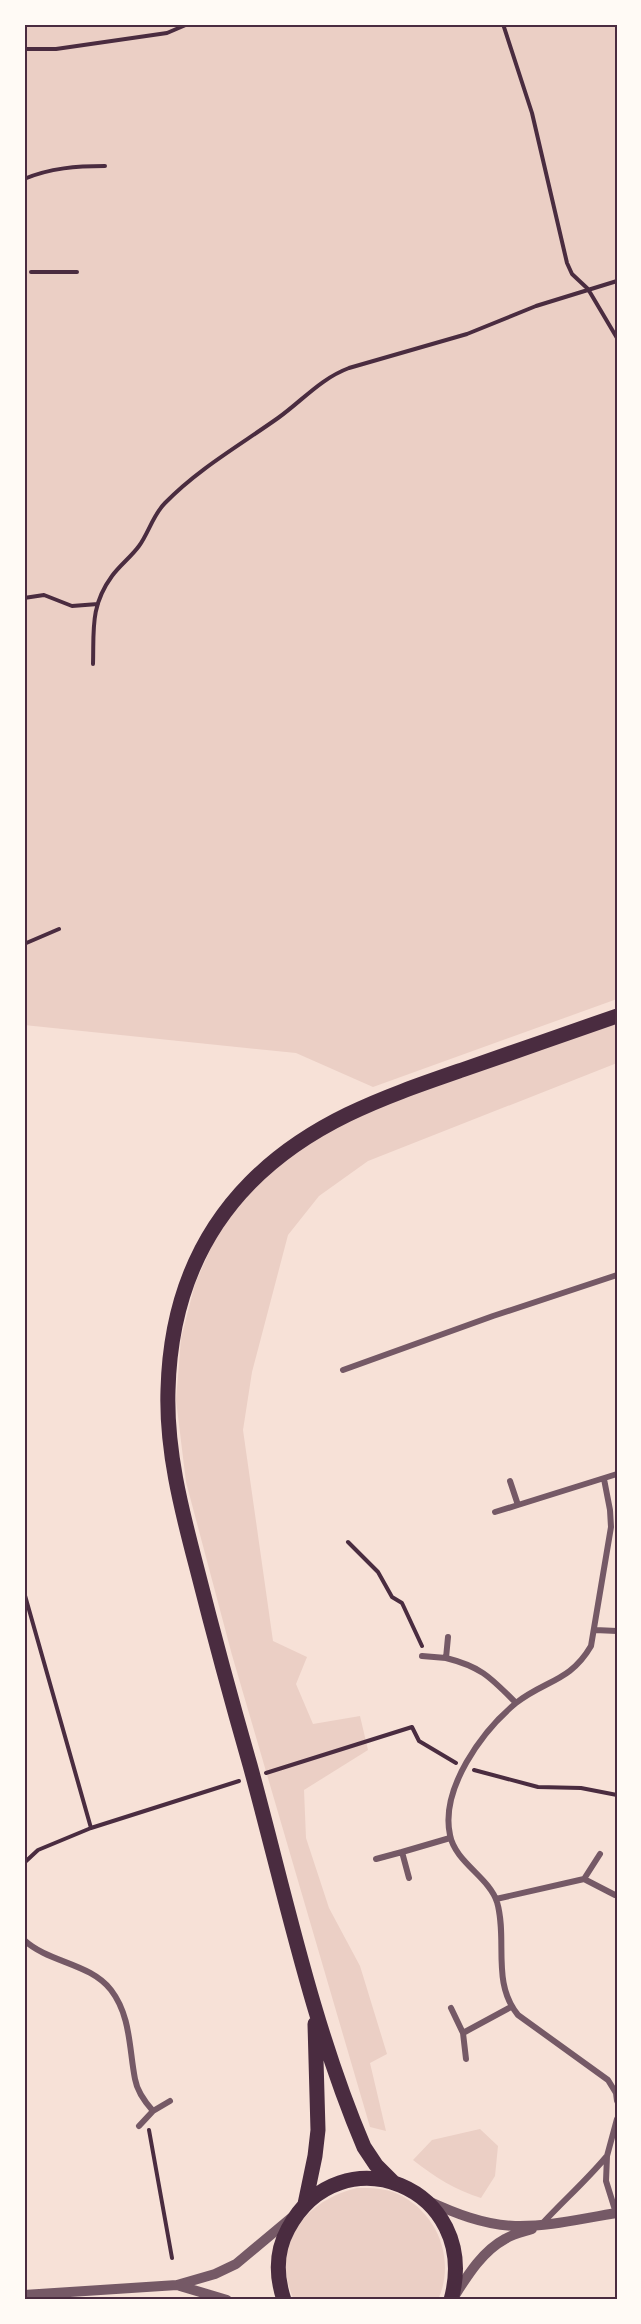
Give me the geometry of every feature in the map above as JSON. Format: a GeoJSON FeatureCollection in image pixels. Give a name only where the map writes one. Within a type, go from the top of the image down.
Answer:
{"type":"FeatureCollection","features":[{"type":"Feature","properties":{"kind":"main road"},"geometry":{"type":"LineString","coordinates":[[394,2183],[376,2165],[364,2147],[315,2012],[180,1501],[170,1441],[168,1392],[172,1340],[181,1299],[198,1256],[220,1220],[250,1183],[287,1150],[316,1131],[376,1100],[617,1016]]}},
{"type":"Feature","properties":{"kind":"main road"},"geometry":{"type":"LineString","coordinates":[[284,2300],[279,2286],[278,2261],[283,2237],[300,2210],[315,2156],[318,2130],[315,2012]]}},
{"type":"Feature","properties":{"kind":"main road"},"geometry":{"type":"LineString","coordinates":[[300,2210],[324,2190],[347,2181],[370,2179],[394,2183],[411,2190],[426,2200],[445,2223],[456,2252],[456,2282],[451,2300]]}},
{"type":"Feature","properties":{"kind":"street"},"geometry":{"type":"LineString","coordinates":[[343,1370],[493,1316],[617,1275]]}},
{"type":"Feature","properties":{"kind":"street"},"geometry":{"type":"LineString","coordinates":[[495,1512],[617,1474]]}},
{"type":"Feature","properties":{"kind":"street"},"geometry":{"type":"LineString","coordinates":[[604,1479],[610,1510],[610,1527],[591,1646],[577,1666],[560,1679],[534,1691],[516,1703],[489,1732],[464,1767],[450,1797],[447,1818],[450,1838],[461,1857],[496,1899],[501,1929],[503,1987],[512,2007],[518,2015],[608,2080],[616,2093],[617,2102]]}},
{"type":"Feature","properties":{"kind":"street"},"geometry":{"type":"LineString","coordinates":[[510,1481],[518,1505]]}},
{"type":"Feature","properties":{"kind":"street"},"geometry":{"type":"LineString","coordinates":[[595,1630],[617,1631]]}},
{"type":"Feature","properties":{"kind":"street"},"geometry":{"type":"LineString","coordinates":[[446,1658],[448,1637]]}},
{"type":"Feature","properties":{"kind":"street"},"geometry":{"type":"LineString","coordinates":[[422,1656],[446,1658],[478,1668],[516,1703]]}},
{"type":"Feature","properties":{"kind":"street"},"geometry":{"type":"LineString","coordinates":[[376,1859],[450,1838]]}},
{"type":"Feature","properties":{"kind":"street"},"geometry":{"type":"LineString","coordinates":[[402,1852],[409,1878]]}},
{"type":"Feature","properties":{"kind":"street"},"geometry":{"type":"LineString","coordinates":[[584,1879],[600,1854]]}},
{"type":"Feature","properties":{"kind":"street"},"geometry":{"type":"LineString","coordinates":[[496,1899],[584,1879],[615,1895]]}},
{"type":"Feature","properties":{"kind":"street"},"geometry":{"type":"LineString","coordinates":[[24,1940],[43,1954],[87,1972],[111,1990],[127,2024],[133,2052],[135,2080],[139,2092],[153,2111]]}},
{"type":"Feature","properties":{"kind":"street"},"geometry":{"type":"LineString","coordinates":[[463,2033],[512,2007]]}},
{"type":"Feature","properties":{"kind":"street"},"geometry":{"type":"LineString","coordinates":[[451,2008],[463,2033],[466,2060]]}},
{"type":"Feature","properties":{"kind":"street"},"geometry":{"type":"LineString","coordinates":[[140,2126],[153,2111],[170,2101]]}},
{"type":"Feature","properties":{"kind":"street"},"geometry":{"type":"LineString","coordinates":[[426,2200],[456,2214],[513,2226],[540,2226],[617,2213],[606,2181],[607,2156],[617,2119]]}},
{"type":"Feature","properties":{"kind":"street"},"geometry":{"type":"LineString","coordinates":[[451,2300],[473,2268],[487,2253],[504,2239],[540,2226],[587,2180],[607,2156]]}},
{"type":"Feature","properties":{"kind":"street"},"geometry":{"type":"LineString","coordinates":[[24,2295],[177,2285],[215,2274],[236,2264],[300,2210]]}},
{"type":"Feature","properties":{"kind":"street"},"geometry":{"type":"LineString","coordinates":[[177,2285],[211,2293],[227,2300]]}},
{"type":"Feature","properties":{"kind":"path"},"geometry":{"type":"LineString","coordinates":[[24,49],[56,49],[167,33],[188,24]]}},
{"type":"Feature","properties":{"kind":"path"},"geometry":{"type":"LineString","coordinates":[[503,24],[532,113],[567,263],[572,274],[588,289],[617,338]]}},
{"type":"Feature","properties":{"kind":"path"},"geometry":{"type":"LineString","coordinates":[[24,179],[68,167],[105,166]]}},
{"type":"Feature","properties":{"kind":"path"},"geometry":{"type":"LineString","coordinates":[[31,272],[77,272]]}},
{"type":"Feature","properties":{"kind":"path"},"geometry":{"type":"LineString","coordinates":[[93,664],[92,626],[98,604],[110,578],[137,549],[164,504],[229,451],[280,417],[323,381],[349,368],[467,334],[536,306],[617,281]]}},
{"type":"Feature","properties":{"kind":"path"},"geometry":{"type":"LineString","coordinates":[[24,598],[44,594],[72,606],[98,604]]}},
{"type":"Feature","properties":{"kind":"path"},"geometry":{"type":"LineString","coordinates":[[24,944],[59,929]]}},
{"type":"Feature","properties":{"kind":"path"},"geometry":{"type":"LineString","coordinates":[[348,1542],[378,1572],[392,1597],[402,1603],[422,1646],[422,1656]]}},
{"type":"Feature","properties":{"kind":"path"},"geometry":{"type":"LineString","coordinates":[[24,1592],[91,1828]]}},
{"type":"Feature","properties":{"kind":"path"},"geometry":{"type":"LineString","coordinates":[[261,1774],[412,1727],[419,1741],[464,1767],[538,1787],[581,1788],[617,1795]]}},
{"type":"Feature","properties":{"kind":"path"},"geometry":{"type":"LineString","coordinates":[[24,1863],[38,1850],[91,1828],[240,1781]]}},
{"type":"Feature","properties":{"kind":"path"},"geometry":{"type":"LineString","coordinates":[[147,2118],[172,2258]]}},
{"type":"Feature","properties":{"kind":"shaded area"},"geometry":{"type":"Polygon","coordinates":[[[24,24],[617,24],[617,999],[373,1087],[296,1053],[24,1025],[24,24]]]}},
{"type":"Feature","properties":{"kind":"shaded area"},"geometry":{"type":"Polygon","coordinates":[[[617,1021],[617,1063],[368,1161],[319,1196],[288,1235],[252,1372],[243,1430],[273,1641],[307,1657],[296,1684],[313,1724],[360,1716],[368,1750],[304,1790],[306,1838],[329,1908],[360,1966],[387,2054],[370,2063],[386,2131],[370,2127],[232,1655],[186,1482],[176,1400],[181,1338],[195,1284],[217,1234],[248,1190],[292,1151],[392,1099],[617,1021]]]}},
{"type":"Feature","properties":{"kind":"shaded area"},"geometry":{"type":"Polygon","coordinates":[[[480,2129],[498,2146],[495,2176],[481,2198],[462,2191],[413,2160],[432,2140],[480,2129]]]}},
{"type":"Feature","properties":{"kind":"shaded area"},"geometry":{"type":"Polygon","coordinates":[[[357,2188],[383,2189],[398,2194],[412,2202],[433,2225],[440,2239],[445,2269],[438,2300],[294,2300],[287,2280],[286,2261],[289,2244],[297,2228],[308,2214],[322,2203],[338,2194],[357,2188]]]}}]}
